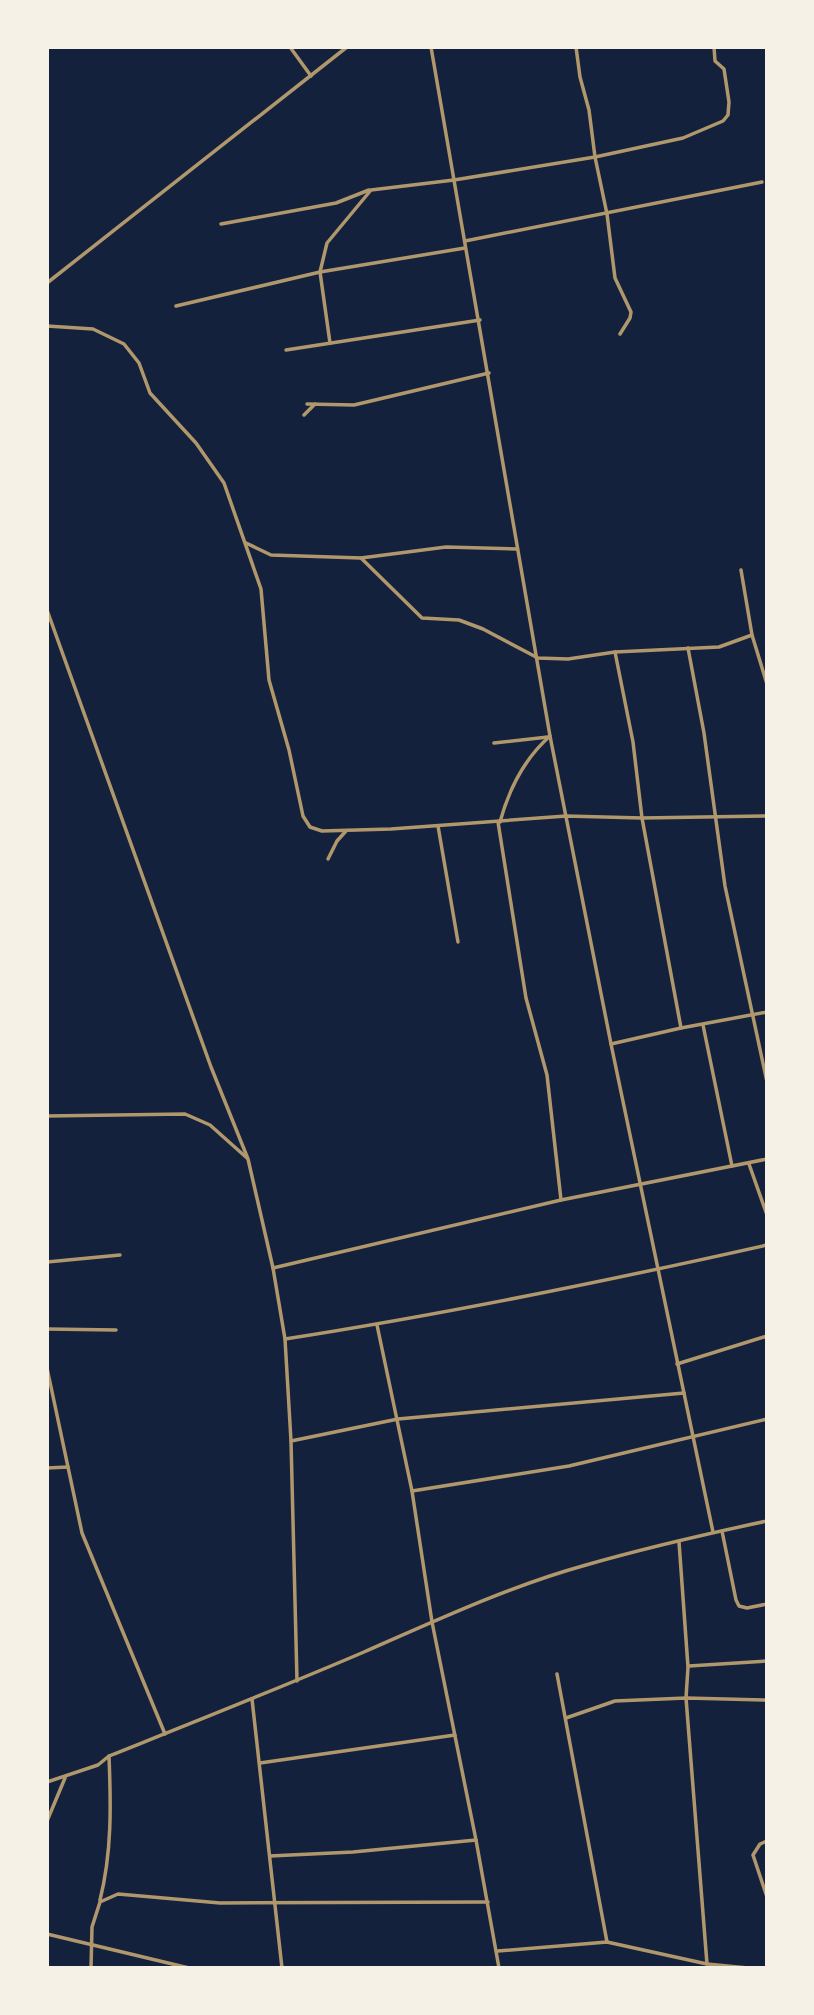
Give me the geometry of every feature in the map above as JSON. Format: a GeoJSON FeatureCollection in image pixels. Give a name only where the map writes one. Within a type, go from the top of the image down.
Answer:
{"type":"FeatureCollection","features":[{"type":"Feature","properties":{"kind":"street"},"geometry":{"type":"LineString","coordinates":[[290,47],[311,76]]}},
{"type":"Feature","properties":{"kind":"street"},"geometry":{"type":"LineString","coordinates":[[47,283],[347,47]]}},
{"type":"Feature","properties":{"kind":"street"},"geometry":{"type":"LineString","coordinates":[[431,47],[550,736],[657,1270],[713,1532]]}},
{"type":"Feature","properties":{"kind":"street"},"geometry":{"type":"LineString","coordinates":[[576,47],[607,214],[615,278],[631,312],[620,334]]}},
{"type":"Feature","properties":{"kind":"street"},"geometry":{"type":"LineString","coordinates":[[222,224],[336,203],[370,190],[454,180],[595,157],[682,138],[723,121],[728,115],[728,87],[724,69],[715,61],[714,47]]}},
{"type":"Feature","properties":{"kind":"street"},"geometry":{"type":"LineString","coordinates":[[465,241],[762,182]]}},
{"type":"Feature","properties":{"kind":"street"},"geometry":{"type":"LineString","coordinates":[[330,343],[320,272],[327,243],[370,190]]}},
{"type":"Feature","properties":{"kind":"street"},"geometry":{"type":"LineString","coordinates":[[176,306],[320,272],[465,248]]}},
{"type":"Feature","properties":{"kind":"street"},"geometry":{"type":"LineString","coordinates":[[286,350],[480,320]]}},
{"type":"Feature","properties":{"kind":"street"},"geometry":{"type":"LineString","coordinates":[[47,326],[93,329],[116,338],[132,351],[150,393],[196,443],[220,476],[263,599],[269,680],[289,750],[303,816],[310,827],[348,830],[566,817],[767,816]]}},
{"type":"Feature","properties":{"kind":"street"},"geometry":{"type":"LineString","coordinates":[[307,404],[354,405],[489,373]]}},
{"type":"Feature","properties":{"kind":"street"},"geometry":{"type":"LineString","coordinates":[[304,415],[315,404]]}},
{"type":"Feature","properties":{"kind":"street"},"geometry":{"type":"LineString","coordinates":[[245,543],[271,555],[360,558],[446,547],[517,549]]}},
{"type":"Feature","properties":{"kind":"street"},"geometry":{"type":"LineString","coordinates":[[360,558],[419,616],[426,619],[459,620],[538,658],[568,659],[615,652],[719,647],[752,635]]}},
{"type":"Feature","properties":{"kind":"street"},"geometry":{"type":"LineString","coordinates":[[741,570],[752,635],[767,684]]}},
{"type":"Feature","properties":{"kind":"street"},"geometry":{"type":"LineString","coordinates":[[47,610],[211,1067],[248,1159],[273,1268],[285,1339],[291,1441],[297,1681]]}},
{"type":"Feature","properties":{"kind":"street"},"geometry":{"type":"LineString","coordinates":[[688,648],[725,886],[767,1082]]}},
{"type":"Feature","properties":{"kind":"street"},"geometry":{"type":"LineString","coordinates":[[615,652],[633,742],[642,818],[681,1028]]}},
{"type":"Feature","properties":{"kind":"street"},"geometry":{"type":"LineString","coordinates":[[494,743],[550,736]]}},
{"type":"Feature","properties":{"kind":"street"},"geometry":{"type":"LineString","coordinates":[[550,736],[525,764],[508,792],[499,822],[526,998],[547,1075],[561,1200]]}},
{"type":"Feature","properties":{"kind":"street"},"geometry":{"type":"LineString","coordinates":[[438,826],[458,942]]}},
{"type":"Feature","properties":{"kind":"street"},"geometry":{"type":"LineString","coordinates":[[328,859],[337,841],[348,830]]}},
{"type":"Feature","properties":{"kind":"street"},"geometry":{"type":"LineString","coordinates":[[611,1044],[767,1012]]}},
{"type":"Feature","properties":{"kind":"street"},"geometry":{"type":"LineString","coordinates":[[703,1024],[732,1166]]}},
{"type":"Feature","properties":{"kind":"street"},"geometry":{"type":"LineString","coordinates":[[47,1116],[185,1114],[210,1125],[248,1159]]}},
{"type":"Feature","properties":{"kind":"street"},"geometry":{"type":"LineString","coordinates":[[273,1268],[561,1200],[767,1159]]}},
{"type":"Feature","properties":{"kind":"street"},"geometry":{"type":"LineString","coordinates":[[749,1163],[767,1215]]}},
{"type":"Feature","properties":{"kind":"street"},"geometry":{"type":"LineString","coordinates":[[285,1339],[377,1325],[657,1270],[767,1245]]}},
{"type":"Feature","properties":{"kind":"street"},"geometry":{"type":"LineString","coordinates":[[47,1262],[120,1255]]}},
{"type":"Feature","properties":{"kind":"street"},"geometry":{"type":"LineString","coordinates":[[377,1325],[412,1491],[432,1622],[498,1951],[499,1968]]}},
{"type":"Feature","properties":{"kind":"street"},"geometry":{"type":"LineString","coordinates":[[47,1329],[116,1330]]}},
{"type":"Feature","properties":{"kind":"street"},"geometry":{"type":"LineString","coordinates":[[677,1364],[767,1336]]}},
{"type":"Feature","properties":{"kind":"street"},"geometry":{"type":"LineString","coordinates":[[47,1368],[87,1546],[165,1734]]}},
{"type":"Feature","properties":{"kind":"street"},"geometry":{"type":"LineString","coordinates":[[291,1441],[398,1419],[684,1393]]}},
{"type":"Feature","properties":{"kind":"street"},"geometry":{"type":"LineString","coordinates":[[412,1491],[569,1466],[767,1419]]}},
{"type":"Feature","properties":{"kind":"street"},"geometry":{"type":"LineString","coordinates":[[47,1468],[68,1467]]}},
{"type":"Feature","properties":{"kind":"street"},"geometry":{"type":"LineString","coordinates":[[47,1782],[99,1765],[109,1756],[297,1681],[432,1622],[585,1565],[767,1521]]}},
{"type":"Feature","properties":{"kind":"street"},"geometry":{"type":"LineString","coordinates":[[722,1531],[739,1606],[747,1608],[767,1604]]}},
{"type":"Feature","properties":{"kind":"street"},"geometry":{"type":"LineString","coordinates":[[679,1542],[688,1667],[685,1698],[707,1964]]}},
{"type":"Feature","properties":{"kind":"street"},"geometry":{"type":"LineString","coordinates":[[688,1667],[767,1661]]}},
{"type":"Feature","properties":{"kind":"street"},"geometry":{"type":"LineString","coordinates":[[556,1674],[607,1942]]}},
{"type":"Feature","properties":{"kind":"street"},"geometry":{"type":"LineString","coordinates":[[566,1718],[615,1701],[685,1698],[767,1700]]}},
{"type":"Feature","properties":{"kind":"street"},"geometry":{"type":"LineString","coordinates":[[252,1699],[282,1968]]}},
{"type":"Feature","properties":{"kind":"street"},"geometry":{"type":"LineString","coordinates":[[260,1763],[454,1735]]}},
{"type":"Feature","properties":{"kind":"street"},"geometry":{"type":"LineString","coordinates":[[91,1968],[92,1927],[105,1880],[112,1815],[109,1756]]}},
{"type":"Feature","properties":{"kind":"street"},"geometry":{"type":"LineString","coordinates":[[47,1821],[65,1776]]}},
{"type":"Feature","properties":{"kind":"street"},"geometry":{"type":"LineString","coordinates":[[270,1856],[476,1840]]}},
{"type":"Feature","properties":{"kind":"street"},"geometry":{"type":"LineString","coordinates":[[767,1841],[760,1844],[753,1855],[767,1896]]}},
{"type":"Feature","properties":{"kind":"street"},"geometry":{"type":"LineString","coordinates":[[100,1902],[118,1894],[220,1903],[488,1902]]}},
{"type":"Feature","properties":{"kind":"street"},"geometry":{"type":"LineString","coordinates":[[47,1934],[189,1968]]}},
{"type":"Feature","properties":{"kind":"street"},"geometry":{"type":"LineString","coordinates":[[498,1951],[607,1942],[707,1964],[748,1968]]}}]}
